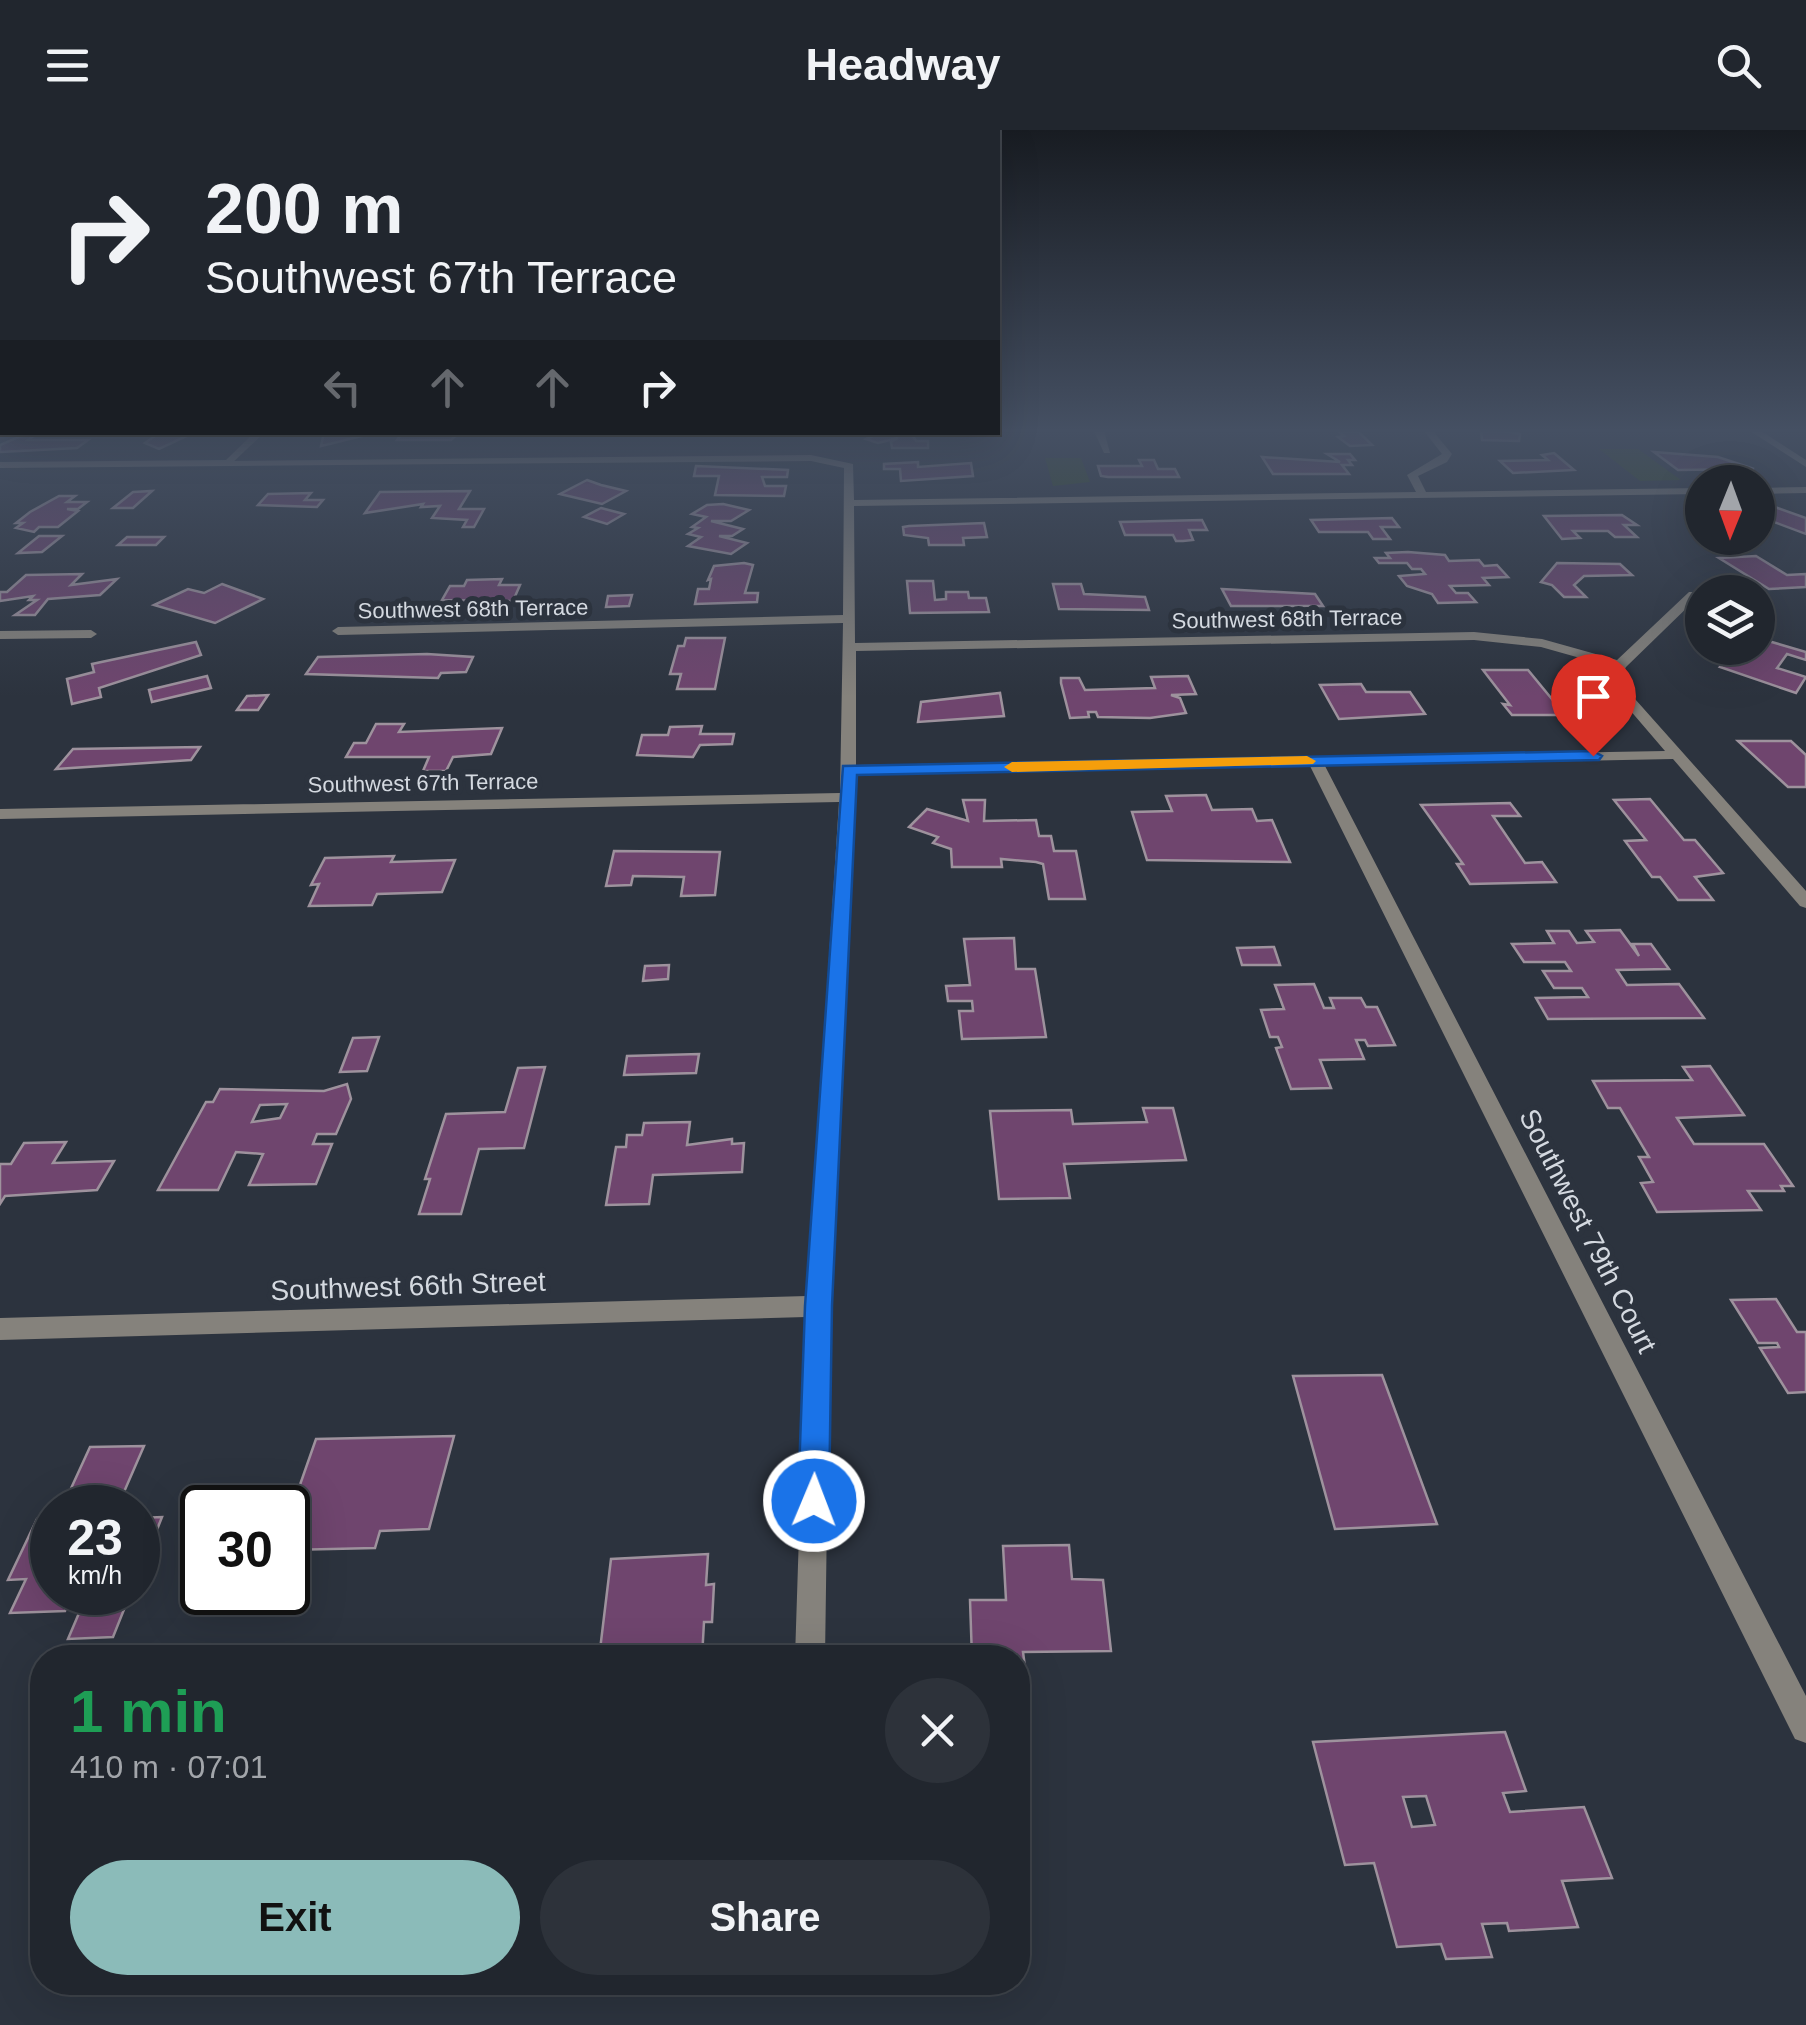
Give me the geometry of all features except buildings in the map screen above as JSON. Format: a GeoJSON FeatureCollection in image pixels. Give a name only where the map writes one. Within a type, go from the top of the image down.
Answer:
{"type":"FeatureCollection","features":[{"type":"Feature","properties":{"kind":"street"},"geometry":{"type":"LineString","coordinates":[[810,1645],[818,1306],[849,770],[850,519]]}},
{"type":"Feature","properties":{"kind":"street"},"geometry":{"type":"LineString","coordinates":[[1685,603],[1620,665],[1612,681],[1672,755],[1806,902]]}},
{"type":"Feature","properties":{"kind":"street","name":"Southwest 68th Terrace"},"geometry":{"type":"LineString","coordinates":[[338,631],[848,618]]}},
{"type":"Feature","properties":{"kind":"street"},"geometry":{"type":"LineString","coordinates":[[0,635],[91,634]]}},
{"type":"Feature","properties":{"kind":"street","name":"Southwest 68th Terrace"},"geometry":{"type":"LineString","coordinates":[[850,646],[1474,636],[1542,643],[1620,665]]}},
{"type":"Feature","properties":{"kind":"street"},"geometry":{"type":"LineString","coordinates":[[849,770],[1672,755]]}},
{"type":"Feature","properties":{"kind":"street","name":"Southwest 79th Court"},"geometry":{"type":"LineString","coordinates":[[1315,761],[1806,1728]]}},
{"type":"Feature","properties":{"kind":"street","name":"Southwest 67th Terrace"},"geometry":{"type":"LineString","coordinates":[[0,814],[848,797]]}},
{"type":"Feature","properties":{"kind":"street","name":"Southwest 66th Street"},"geometry":{"type":"LineString","coordinates":[[0,1329],[818,1306]]}},
{"type":"Feature","properties":{"kind":"slow traffic"},"geometry":{"type":"LineString","coordinates":[[1012,767],[1307,761]]}},
{"type":"Feature","properties":{"kind":"route"},"geometry":{"type":"LineString","coordinates":[[814,1501],[818,1306],[849,770],[1593,756]]}}]}
